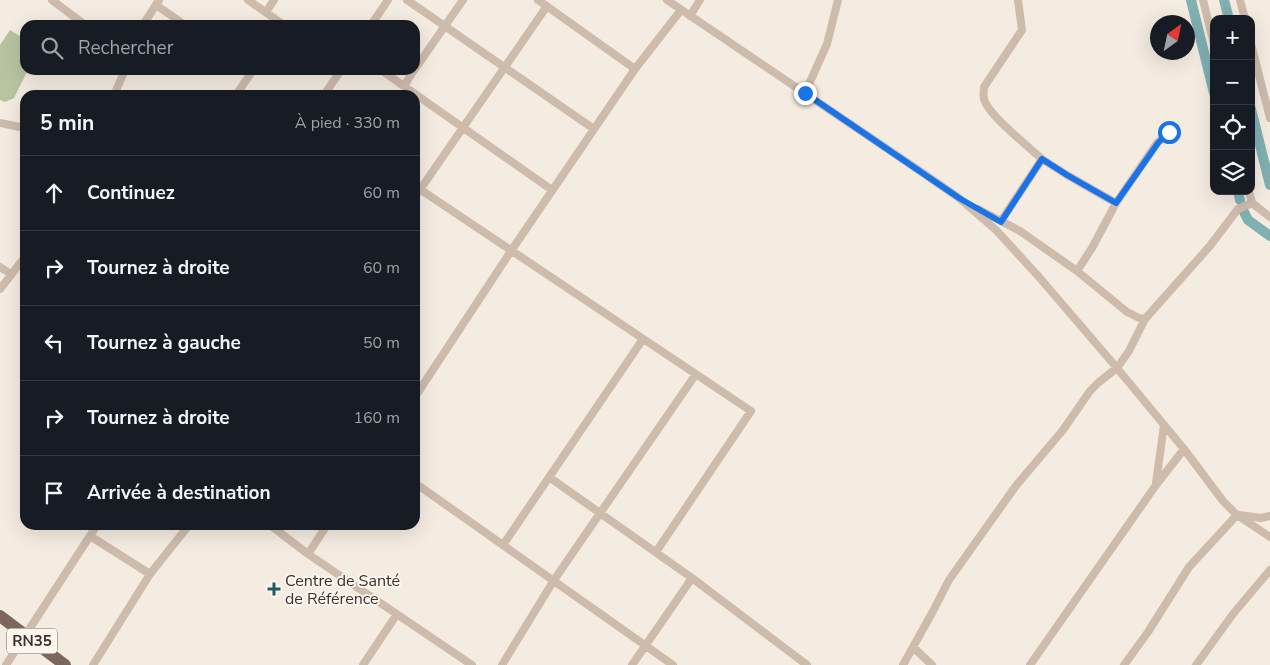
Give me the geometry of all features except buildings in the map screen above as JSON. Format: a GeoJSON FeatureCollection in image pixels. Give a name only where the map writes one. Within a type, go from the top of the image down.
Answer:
{"type":"FeatureCollection","features":[{"type":"Feature","properties":{"kind":"main road","name":"RN35"},"geometry":{"type":"LineString","coordinates":[[0,616],[65,665]]}},
{"type":"Feature","properties":{"kind":"street"},"geometry":{"type":"LineString","coordinates":[[52,0],[78,20]]}},
{"type":"Feature","properties":{"kind":"street"},"geometry":{"type":"LineString","coordinates":[[248,0],[276,20]]}},
{"type":"Feature","properties":{"kind":"street"},"geometry":{"type":"LineString","coordinates":[[266,12],[274,0]]}},
{"type":"Feature","properties":{"kind":"street"},"geometry":{"type":"LineString","coordinates":[[375,20],[388,0]]}},
{"type":"Feature","properties":{"kind":"street"},"geometry":{"type":"LineString","coordinates":[[407,0],[594,129]]}},
{"type":"Feature","properties":{"kind":"street"},"geometry":{"type":"LineString","coordinates":[[420,63],[463,0]]}},
{"type":"Feature","properties":{"kind":"street"},"geometry":{"type":"LineString","coordinates":[[538,0],[635,69]]}},
{"type":"Feature","properties":{"kind":"street"},"geometry":{"type":"LineString","coordinates":[[667,0],[959,198],[1020,231],[1077,271],[1127,312],[1145,319]]}},
{"type":"Feature","properties":{"kind":"street"},"geometry":{"type":"LineString","coordinates":[[690,16],[700,0]]}},
{"type":"Feature","properties":{"kind":"street"},"geometry":{"type":"LineString","coordinates":[[805,93],[827,44],[838,0]]}},
{"type":"Feature","properties":{"kind":"street"},"geometry":{"type":"LineString","coordinates":[[1018,0],[1022,30],[984,87],[983,97],[1004,126],[1042,159],[1116,203]]}},
{"type":"Feature","properties":{"kind":"street"},"geometry":{"type":"LineString","coordinates":[[1203,0],[1210,28]]}},
{"type":"Feature","properties":{"kind":"street"},"geometry":{"type":"LineString","coordinates":[[1240,0],[1244,15]]}},
{"type":"Feature","properties":{"kind":"street"},"geometry":{"type":"LineString","coordinates":[[146,20],[158,2],[179,20]]}},
{"type":"Feature","properties":{"kind":"street"},"geometry":{"type":"LineString","coordinates":[[420,185],[463,128],[547,6]]}},
{"type":"Feature","properties":{"kind":"street"},"geometry":{"type":"LineString","coordinates":[[420,384],[635,69],[682,10]]}},
{"type":"Feature","properties":{"kind":"street"},"geometry":{"type":"LineString","coordinates":[[1255,60],[1270,118]]}},
{"type":"Feature","properties":{"kind":"street"},"geometry":{"type":"LineString","coordinates":[[116,90],[124,75]]}},
{"type":"Feature","properties":{"kind":"street"},"geometry":{"type":"LineString","coordinates":[[239,90],[248,75]]}},
{"type":"Feature","properties":{"kind":"street"},"geometry":{"type":"LineString","coordinates":[[327,90],[338,75]]}},
{"type":"Feature","properties":{"kind":"street"},"geometry":{"type":"LineString","coordinates":[[388,75],[410,90]]}},
{"type":"Feature","properties":{"kind":"street"},"geometry":{"type":"LineString","coordinates":[[404,86],[412,75]]}},
{"type":"Feature","properties":{"kind":"street"},"geometry":{"type":"LineString","coordinates":[[420,97],[552,190]]}},
{"type":"Feature","properties":{"kind":"street"},"geometry":{"type":"LineString","coordinates":[[0,123],[20,127]]}},
{"type":"Feature","properties":{"kind":"street"},"geometry":{"type":"LineString","coordinates":[[1077,271],[1092,248],[1116,203],[1158,143],[1169,132]]}},
{"type":"Feature","properties":{"kind":"street"},"geometry":{"type":"LineString","coordinates":[[1001,222],[1042,159]]}},
{"type":"Feature","properties":{"kind":"street"},"geometry":{"type":"LineString","coordinates":[[420,189],[751,411],[656,552]]}},
{"type":"Feature","properties":{"kind":"street"},"geometry":{"type":"LineString","coordinates":[[1250,195],[1252,203],[1270,217]]}},
{"type":"Feature","properties":{"kind":"street"},"geometry":{"type":"LineString","coordinates":[[959,198],[996,230],[1039,277],[1184,449],[1223,501],[1237,515],[1270,537]]}},
{"type":"Feature","properties":{"kind":"street"},"geometry":{"type":"LineString","coordinates":[[903,665],[949,580],[1004,501],[1063,430],[1090,391],[1098,382],[1117,368],[1129,351],[1145,319],[1209,247],[1238,210],[1252,203]]}},
{"type":"Feature","properties":{"kind":"street"},"geometry":{"type":"LineString","coordinates":[[0,289],[20,263]]}},
{"type":"Feature","properties":{"kind":"street"},"geometry":{"type":"LineString","coordinates":[[0,267],[11,274]]}},
{"type":"Feature","properties":{"kind":"street"},"geometry":{"type":"LineString","coordinates":[[503,545],[643,339]]}},
{"type":"Feature","properties":{"kind":"street"},"geometry":{"type":"LineString","coordinates":[[502,665],[554,580],[696,374]]}},
{"type":"Feature","properties":{"kind":"street"},"geometry":{"type":"LineString","coordinates":[[1156,485],[1164,425]]}},
{"type":"Feature","properties":{"kind":"street"},"geometry":{"type":"LineString","coordinates":[[1030,665],[1085,584],[1184,449]]}},
{"type":"Feature","properties":{"kind":"street"},"geometry":{"type":"LineString","coordinates":[[549,477],[692,578],[807,665]]}},
{"type":"Feature","properties":{"kind":"street"},"geometry":{"type":"LineString","coordinates":[[420,487],[672,665]]}},
{"type":"Feature","properties":{"kind":"street"},"geometry":{"type":"LineString","coordinates":[[1237,515],[1260,518],[1270,516]]}},
{"type":"Feature","properties":{"kind":"street"},"geometry":{"type":"LineString","coordinates":[[1124,665],[1190,567],[1237,515]]}},
{"type":"Feature","properties":{"kind":"street"},"geometry":{"type":"LineString","coordinates":[[6,665],[94,530]]}},
{"type":"Feature","properties":{"kind":"street"},"geometry":{"type":"LineString","coordinates":[[92,665],[150,574],[185,530]]}},
{"type":"Feature","properties":{"kind":"street"},"geometry":{"type":"LineString","coordinates":[[277,530],[308,554],[472,665]]}},
{"type":"Feature","properties":{"kind":"street"},"geometry":{"type":"LineString","coordinates":[[308,554],[324,530]]}},
{"type":"Feature","properties":{"kind":"street"},"geometry":{"type":"LineString","coordinates":[[90,536],[150,574]]}},
{"type":"Feature","properties":{"kind":"street"},"geometry":{"type":"LineString","coordinates":[[1196,665],[1233,614],[1270,570]]}},
{"type":"Feature","properties":{"kind":"street"},"geometry":{"type":"LineString","coordinates":[[632,665],[692,578]]}},
{"type":"Feature","properties":{"kind":"street"},"geometry":{"type":"LineString","coordinates":[[363,665],[397,614]]}},
{"type":"Feature","properties":{"kind":"street"},"geometry":{"type":"LineString","coordinates":[[913,647],[932,665]]}},
{"type":"Feature","properties":{"kind":"green space"},"geometry":{"type":"Polygon","coordinates":[[[10,30],[20,36],[20,75],[26,75],[14,98],[5,102],[0,100],[0,45],[10,30]]]}},
{"type":"Feature","properties":{"kind":"waterway"},"geometry":{"type":"LineString","coordinates":[[1191,0],[1210,77]]}},
{"type":"Feature","properties":{"kind":"waterway"},"geometry":{"type":"LineString","coordinates":[[1224,0],[1228,15]]}},
{"type":"Feature","properties":{"kind":"waterway"},"geometry":{"type":"LineString","coordinates":[[1255,125],[1270,185]]}},
{"type":"Feature","properties":{"kind":"waterway"},"geometry":{"type":"LineString","coordinates":[[1239,195],[1240,200]]}},
{"type":"Feature","properties":{"kind":"waterway"},"geometry":{"type":"LineString","coordinates":[[1243,210],[1248,220],[1270,236]]}},
{"type":"Feature","properties":{"kind":"place","name":"Centre de Santé de Référence"},"geometry":{"type":"Point","coordinates":[274,589]}},
{"type":"Feature","properties":{"kind":"route"},"geometry":{"type":"LineString","coordinates":[[805,93],[959,198],[1001,222],[1042,159],[1116,203],[1158,143],[1169,132]]}}]}
